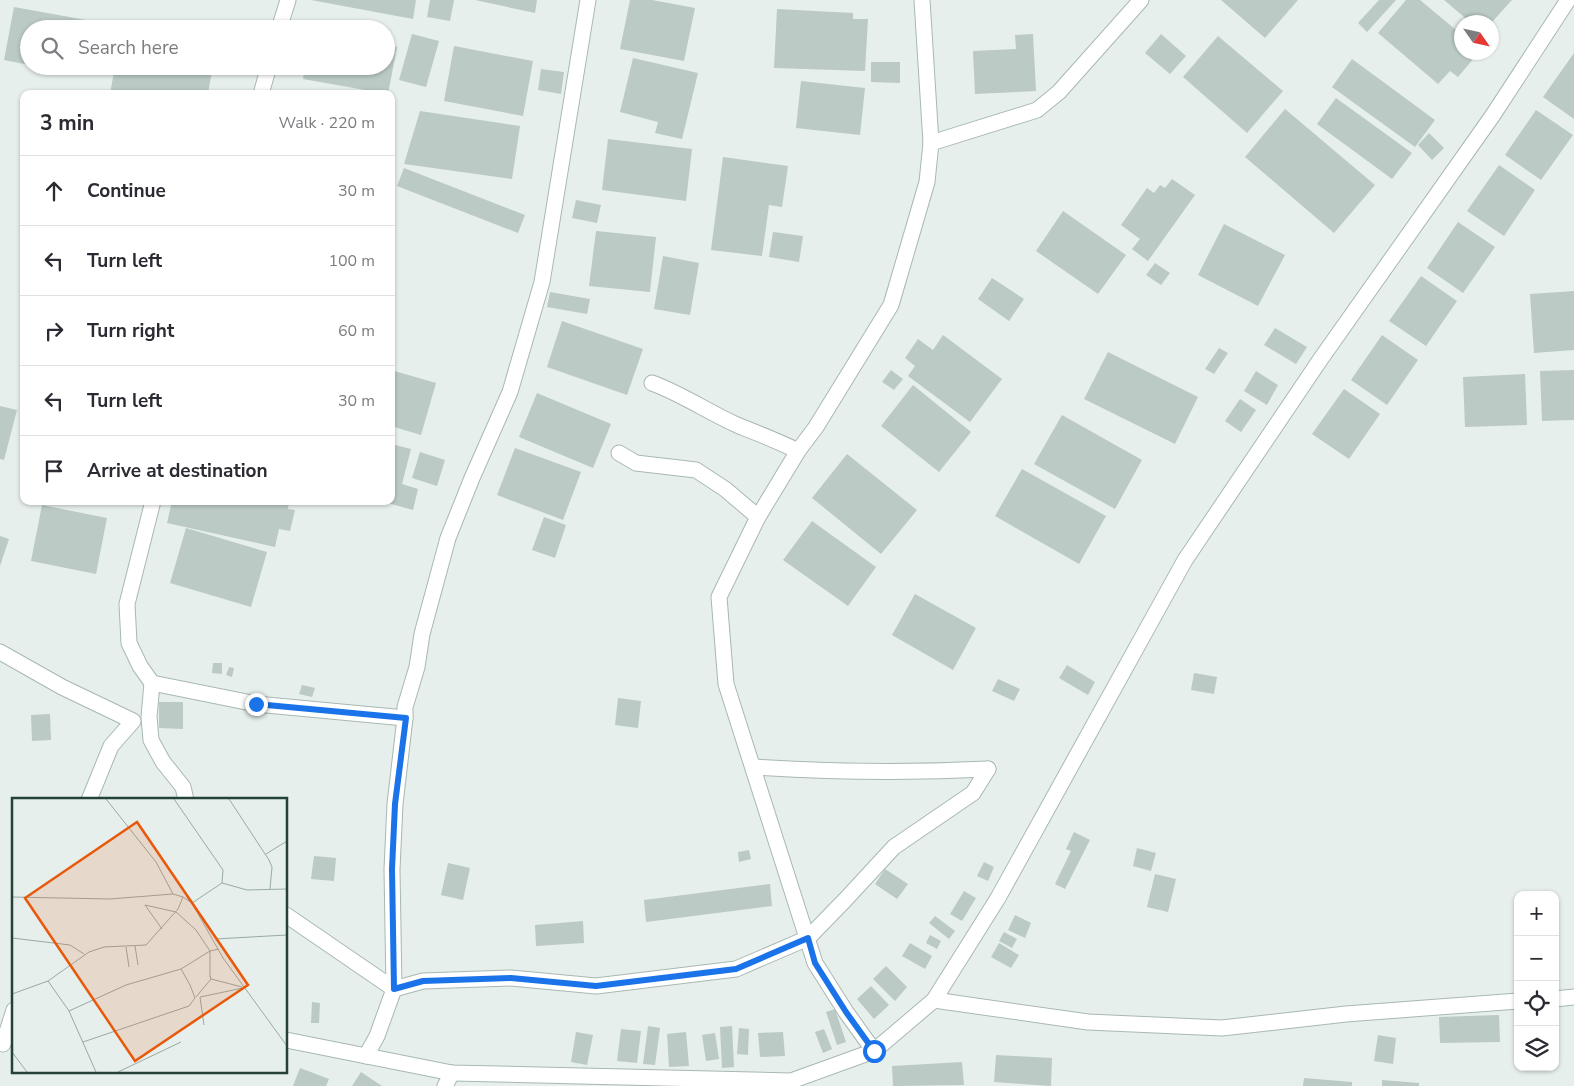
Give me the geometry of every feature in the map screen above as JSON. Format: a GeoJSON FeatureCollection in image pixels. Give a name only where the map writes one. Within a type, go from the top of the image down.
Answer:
{"type":"FeatureCollection","features":[{"type":"Feature","properties":{"kind":"street"},"geometry":{"type":"LineString","coordinates":[[282,20],[288,0]]}},
{"type":"Feature","properties":{"kind":"street"},"geometry":{"type":"LineString","coordinates":[[366,1056],[377,1036],[394,989],[392,869],[395,804],[406,718],[405,707],[417,667],[422,634],[448,538],[510,392],[542,282],[588,0]]}},
{"type":"Feature","properties":{"kind":"street"},"geometry":{"type":"LineString","coordinates":[[874,1051],[846,1012],[815,963],[726,684],[719,597],[758,516],[798,450],[816,427],[892,305],[927,182],[931,143],[922,0]]}},
{"type":"Feature","properties":{"kind":"street"},"geometry":{"type":"LineString","coordinates":[[931,143],[1037,110],[1059,92],[1141,0]]}},
{"type":"Feature","properties":{"kind":"street"},"geometry":{"type":"LineString","coordinates":[[288,1040],[452,1073],[791,1083],[874,1051],[934,1000],[998,898],[1185,560],[1320,360],[1493,115],[1568,0]]}},
{"type":"Feature","properties":{"kind":"street"},"geometry":{"type":"LineString","coordinates":[[262,90],[266,75]]}},
{"type":"Feature","properties":{"kind":"street"},"geometry":{"type":"LineString","coordinates":[[652,383],[673,391],[736,424],[798,450]]}},
{"type":"Feature","properties":{"kind":"street"},"geometry":{"type":"LineString","coordinates":[[619,453],[636,463],[696,470],[725,489],[758,516]]}},
{"type":"Feature","properties":{"kind":"street"},"geometry":{"type":"LineString","coordinates":[[152,505],[127,604],[129,643],[140,666],[152,683],[149,717],[151,740],[163,762],[183,787],[186,798]]}},
{"type":"Feature","properties":{"kind":"street"},"geometry":{"type":"LineString","coordinates":[[0,652],[62,688],[133,721],[111,746],[90,798]]}},
{"type":"Feature","properties":{"kind":"street"},"geometry":{"type":"LineString","coordinates":[[152,683],[256,704],[406,718]]}},
{"type":"Feature","properties":{"kind":"street"},"geometry":{"type":"LineString","coordinates":[[288,916],[394,989],[423,981],[511,978],[596,986],[736,969],[808,938],[894,847],[972,793],[988,769],[901,771],[753,767]]}},
{"type":"Feature","properties":{"kind":"street"},"geometry":{"type":"LineString","coordinates":[[1559,998],[1574,997]]}},
{"type":"Feature","properties":{"kind":"street"},"geometry":{"type":"LineString","coordinates":[[934,1000],[1088,1022],[1222,1028],[1346,1014],[1514,1001]]}},
{"type":"Feature","properties":{"kind":"street"},"geometry":{"type":"LineString","coordinates":[[8,1042],[12,1021]]}},
{"type":"Feature","properties":{"kind":"street"},"geometry":{"type":"LineString","coordinates":[[445,1086],[452,1073]]}},
{"type":"Feature","properties":{"kind":"building"},"geometry":{"type":"Polygon","coordinates":[[[311,0],[416,0],[413,19],[311,0]]]}},
{"type":"Feature","properties":{"kind":"building"},"geometry":{"type":"Polygon","coordinates":[[[430,0],[454,0],[450,21],[427,17],[430,0]]]}},
{"type":"Feature","properties":{"kind":"building"},"geometry":{"type":"Polygon","coordinates":[[[475,0],[537,0],[535,13],[475,0]]]}},
{"type":"Feature","properties":{"kind":"building"},"geometry":{"type":"Polygon","coordinates":[[[630,0],[652,0],[695,8],[684,61],[620,49],[630,0]]]}},
{"type":"Feature","properties":{"kind":"building"},"geometry":{"type":"Polygon","coordinates":[[[1221,0],[1298,0],[1265,38],[1221,0]]]}},
{"type":"Feature","properties":{"kind":"building"},"geometry":{"type":"Polygon","coordinates":[[[1379,0],[1396,0],[1367,32],[1358,23],[1379,0]]]}},
{"type":"Feature","properties":{"kind":"building"},"geometry":{"type":"Polygon","coordinates":[[[1406,0],[1420,0],[1454,28],[1454,60],[1472,60],[1458,77],[1450,71],[1438,84],[1378,33],[1406,0]]]}},
{"type":"Feature","properties":{"kind":"building"},"geometry":{"type":"Polygon","coordinates":[[[1444,0],[1512,0],[1498,15],[1462,15],[1444,0]]]}},
{"type":"Feature","properties":{"kind":"building"},"geometry":{"type":"Polygon","coordinates":[[[14,7],[86,20],[20,20],[20,63],[4,60],[14,7]]]}},
{"type":"Feature","properties":{"kind":"building"},"geometry":{"type":"Polygon","coordinates":[[[777,9],[853,13],[853,19],[868,19],[865,71],[774,68],[777,9]]]}},
{"type":"Feature","properties":{"kind":"building"},"geometry":{"type":"Polygon","coordinates":[[[412,34],[439,41],[426,87],[399,80],[412,34]]]}},
{"type":"Feature","properties":{"kind":"building"},"geometry":{"type":"Polygon","coordinates":[[[1033,34],[1036,91],[975,94],[973,51],[1016,49],[1015,35],[1033,34]]]}},
{"type":"Feature","properties":{"kind":"building"},"geometry":{"type":"Polygon","coordinates":[[[1161,34],[1186,56],[1170,74],[1145,53],[1161,34]]]}},
{"type":"Feature","properties":{"kind":"building"},"geometry":{"type":"Polygon","coordinates":[[[1218,36],[1283,91],[1247,133],[1183,77],[1218,36]]]}},
{"type":"Feature","properties":{"kind":"building"},"geometry":{"type":"Polygon","coordinates":[[[454,46],[533,61],[523,116],[444,101],[454,46]]]}},
{"type":"Feature","properties":{"kind":"building"},"geometry":{"type":"Polygon","coordinates":[[[1574,53],[1574,119],[1543,97],[1574,53]]]}},
{"type":"Feature","properties":{"kind":"building"},"geometry":{"type":"Polygon","coordinates":[[[633,58],[698,73],[682,139],[655,133],[658,122],[620,112],[633,58]]]}},
{"type":"Feature","properties":{"kind":"building"},"geometry":{"type":"Polygon","coordinates":[[[1352,59],[1435,120],[1415,147],[1332,87],[1352,59]]]}},
{"type":"Feature","properties":{"kind":"building"},"geometry":{"type":"Polygon","coordinates":[[[871,62],[900,62],[900,83],[871,82],[871,62]]]}},
{"type":"Feature","properties":{"kind":"building"},"geometry":{"type":"Polygon","coordinates":[[[541,69],[564,72],[561,94],[538,90],[541,69]]]}},
{"type":"Feature","properties":{"kind":"building"},"geometry":{"type":"Polygon","coordinates":[[[113,75],[211,75],[209,90],[111,90],[113,75]]]}},
{"type":"Feature","properties":{"kind":"building"},"geometry":{"type":"Polygon","coordinates":[[[304,75],[392,75],[389,90],[365,90],[303,79],[304,75]]]}},
{"type":"Feature","properties":{"kind":"building"},"geometry":{"type":"Polygon","coordinates":[[[801,81],[865,88],[860,135],[796,128],[801,81]]]}},
{"type":"Feature","properties":{"kind":"building"},"geometry":{"type":"Polygon","coordinates":[[[1336,98],[1412,153],[1392,179],[1317,124],[1336,98]]]}},
{"type":"Feature","properties":{"kind":"building"},"geometry":{"type":"Polygon","coordinates":[[[1285,109],[1375,185],[1334,233],[1245,157],[1285,109]]]}},
{"type":"Feature","properties":{"kind":"building"},"geometry":{"type":"Polygon","coordinates":[[[1536,110],[1573,135],[1541,180],[1505,155],[1536,110]]]}},
{"type":"Feature","properties":{"kind":"building"},"geometry":{"type":"Polygon","coordinates":[[[420,111],[520,126],[512,179],[404,164],[420,111]]]}},
{"type":"Feature","properties":{"kind":"building"},"geometry":{"type":"Polygon","coordinates":[[[1429,133],[1444,148],[1432,160],[1418,145],[1429,133]]]}},
{"type":"Feature","properties":{"kind":"building"},"geometry":{"type":"Polygon","coordinates":[[[608,139],[692,149],[686,201],[602,190],[608,139]]]}},
{"type":"Feature","properties":{"kind":"building"},"geometry":{"type":"Polygon","coordinates":[[[723,157],[788,166],[782,207],[769,205],[762,256],[711,250],[723,157]]]}},
{"type":"Feature","properties":{"kind":"building"},"geometry":{"type":"Polygon","coordinates":[[[1499,165],[1535,190],[1504,236],[1467,211],[1499,165]]]}},
{"type":"Feature","properties":{"kind":"building"},"geometry":{"type":"Polygon","coordinates":[[[404,168],[525,215],[518,233],[397,186],[404,168]]]}},
{"type":"Feature","properties":{"kind":"building"},"geometry":{"type":"Polygon","coordinates":[[[1172,179],[1195,195],[1148,261],[1132,249],[1140,239],[1121,225],[1147,188],[1154,193],[1160,185],[1165,188],[1172,179]]]}},
{"type":"Feature","properties":{"kind":"building"},"geometry":{"type":"Polygon","coordinates":[[[576,200],[601,205],[597,223],[572,218],[576,200]]]}},
{"type":"Feature","properties":{"kind":"building"},"geometry":{"type":"Polygon","coordinates":[[[1063,211],[1126,255],[1098,294],[1036,251],[1063,211]]]}},
{"type":"Feature","properties":{"kind":"building"},"geometry":{"type":"Polygon","coordinates":[[[1458,222],[1495,247],[1463,293],[1427,268],[1458,222]]]}},
{"type":"Feature","properties":{"kind":"building"},"geometry":{"type":"Polygon","coordinates":[[[1224,224],[1285,255],[1258,306],[1198,275],[1224,224]]]}},
{"type":"Feature","properties":{"kind":"building"},"geometry":{"type":"Polygon","coordinates":[[[596,231],[656,237],[650,292],[589,286],[596,231]]]}},
{"type":"Feature","properties":{"kind":"building"},"geometry":{"type":"Polygon","coordinates":[[[773,232],[803,236],[799,262],[769,257],[773,232]]]}},
{"type":"Feature","properties":{"kind":"building"},"geometry":{"type":"Polygon","coordinates":[[[663,256],[699,263],[690,315],[654,309],[663,256]]]}},
{"type":"Feature","properties":{"kind":"building"},"geometry":{"type":"Polygon","coordinates":[[[1155,263],[1170,273],[1161,285],[1146,275],[1155,263]]]}},
{"type":"Feature","properties":{"kind":"building"},"geometry":{"type":"Polygon","coordinates":[[[1421,276],[1457,301],[1426,346],[1389,321],[1421,276]]]}},
{"type":"Feature","properties":{"kind":"building"},"geometry":{"type":"Polygon","coordinates":[[[992,278],[1024,299],[1009,321],[978,299],[992,278]]]}},
{"type":"Feature","properties":{"kind":"building"},"geometry":{"type":"Polygon","coordinates":[[[1574,291],[1574,350],[1534,353],[1530,294],[1574,291]]]}},
{"type":"Feature","properties":{"kind":"building"},"geometry":{"type":"Polygon","coordinates":[[[550,292],[590,299],[587,314],[547,307],[550,292]]]}},
{"type":"Feature","properties":{"kind":"building"},"geometry":{"type":"Polygon","coordinates":[[[562,321],[643,349],[627,395],[547,367],[562,321]]]}},
{"type":"Feature","properties":{"kind":"building"},"geometry":{"type":"Polygon","coordinates":[[[1275,328],[1307,347],[1296,364],[1264,345],[1275,328]]]}},
{"type":"Feature","properties":{"kind":"building"},"geometry":{"type":"Polygon","coordinates":[[[943,335],[1002,379],[970,422],[908,376],[915,366],[905,358],[918,339],[933,350],[943,335]]]}},
{"type":"Feature","properties":{"kind":"building"},"geometry":{"type":"Polygon","coordinates":[[[1382,335],[1418,360],[1387,405],[1351,380],[1382,335]]]}},
{"type":"Feature","properties":{"kind":"building"},"geometry":{"type":"Polygon","coordinates":[[[1219,348],[1228,353],[1214,374],[1205,369],[1219,348]]]}},
{"type":"Feature","properties":{"kind":"building"},"geometry":{"type":"Polygon","coordinates":[[[1108,352],[1198,397],[1175,444],[1084,399],[1108,352]]]}},
{"type":"Feature","properties":{"kind":"building"},"geometry":{"type":"Polygon","coordinates":[[[891,370],[903,379],[894,390],[882,382],[891,370]]]}},
{"type":"Feature","properties":{"kind":"building"},"geometry":{"type":"Polygon","coordinates":[[[1574,370],[1574,420],[1542,421],[1540,371],[1574,370]]]}},
{"type":"Feature","properties":{"kind":"building"},"geometry":{"type":"Polygon","coordinates":[[[395,371],[436,383],[421,435],[395,427],[395,371]]]}},
{"type":"Feature","properties":{"kind":"building"},"geometry":{"type":"Polygon","coordinates":[[[1256,371],[1278,385],[1267,405],[1244,391],[1256,371]]]}},
{"type":"Feature","properties":{"kind":"building"},"geometry":{"type":"Polygon","coordinates":[[[1525,374],[1527,425],[1465,427],[1463,377],[1525,374]]]}},
{"type":"Feature","properties":{"kind":"building"},"geometry":{"type":"Polygon","coordinates":[[[913,385],[971,432],[939,472],[881,426],[913,385]]]}},
{"type":"Feature","properties":{"kind":"building"},"geometry":{"type":"Polygon","coordinates":[[[1344,389],[1380,414],[1349,459],[1312,434],[1344,389]]]}},
{"type":"Feature","properties":{"kind":"building"},"geometry":{"type":"Polygon","coordinates":[[[537,393],[611,424],[593,468],[519,437],[537,393]]]}},
{"type":"Feature","properties":{"kind":"building"},"geometry":{"type":"Polygon","coordinates":[[[1240,399],[1256,410],[1241,432],[1225,421],[1240,399]]]}},
{"type":"Feature","properties":{"kind":"building"},"geometry":{"type":"Polygon","coordinates":[[[0,406],[17,410],[4,460],[0,459],[0,406]]]}},
{"type":"Feature","properties":{"kind":"building"},"geometry":{"type":"Polygon","coordinates":[[[1062,415],[1142,460],[1115,509],[1034,464],[1062,415]]]}},
{"type":"Feature","properties":{"kind":"building"},"geometry":{"type":"Polygon","coordinates":[[[395,445],[411,449],[402,484],[418,489],[413,510],[395,505],[395,445]]]}},
{"type":"Feature","properties":{"kind":"building"},"geometry":{"type":"Polygon","coordinates":[[[515,448],[581,472],[563,520],[497,495],[515,448]]]}},
{"type":"Feature","properties":{"kind":"building"},"geometry":{"type":"Polygon","coordinates":[[[420,452],[445,460],[437,486],[412,478],[420,452]]]}},
{"type":"Feature","properties":{"kind":"building"},"geometry":{"type":"Polygon","coordinates":[[[847,454],[917,510],[881,554],[812,498],[847,454]]]}},
{"type":"Feature","properties":{"kind":"building"},"geometry":{"type":"Polygon","coordinates":[[[1022,469],[1106,516],[1079,564],[995,516],[1022,469]]]}},
{"type":"Feature","properties":{"kind":"building"},"geometry":{"type":"Polygon","coordinates":[[[42,505],[107,518],[96,574],[31,561],[42,505]]]}},
{"type":"Feature","properties":{"kind":"building"},"geometry":{"type":"Polygon","coordinates":[[[171,505],[288,505],[288,509],[295,510],[290,531],[279,529],[275,547],[167,523],[171,505]]]}},
{"type":"Feature","properties":{"kind":"building"},"geometry":{"type":"Polygon","coordinates":[[[544,517],[566,525],[555,558],[532,550],[544,517]]]}},
{"type":"Feature","properties":{"kind":"building"},"geometry":{"type":"Polygon","coordinates":[[[812,521],[876,567],[848,606],[783,560],[812,521]]]}},
{"type":"Feature","properties":{"kind":"building"},"geometry":{"type":"Polygon","coordinates":[[[186,528],[267,552],[251,607],[170,583],[186,528]]]}},
{"type":"Feature","properties":{"kind":"building"},"geometry":{"type":"Polygon","coordinates":[[[0,536],[9,539],[0,566],[0,536]]]}},
{"type":"Feature","properties":{"kind":"building"},"geometry":{"type":"Polygon","coordinates":[[[915,594],[976,628],[953,670],[892,635],[915,594]]]}},
{"type":"Feature","properties":{"kind":"building"},"geometry":{"type":"Polygon","coordinates":[[[213,663],[222,663],[222,674],[212,673],[213,663]]]}},
{"type":"Feature","properties":{"kind":"building"},"geometry":{"type":"Polygon","coordinates":[[[1067,665],[1095,682],[1088,695],[1059,678],[1067,665]]]}},
{"type":"Feature","properties":{"kind":"building"},"geometry":{"type":"Polygon","coordinates":[[[229,667],[234,668],[232,677],[226,675],[229,667]]]}},
{"type":"Feature","properties":{"kind":"building"},"geometry":{"type":"Polygon","coordinates":[[[1194,673],[1217,677],[1214,694],[1191,690],[1194,673]]]}},
{"type":"Feature","properties":{"kind":"building"},"geometry":{"type":"Polygon","coordinates":[[[998,679],[1020,689],[1014,701],[992,691],[998,679]]]}},
{"type":"Feature","properties":{"kind":"building"},"geometry":{"type":"Polygon","coordinates":[[[302,685],[315,688],[312,697],[299,694],[302,685]]]}},
{"type":"Feature","properties":{"kind":"building"},"geometry":{"type":"Polygon","coordinates":[[[618,698],[641,701],[638,728],[615,725],[618,698]]]}},
{"type":"Feature","properties":{"kind":"building"},"geometry":{"type":"Polygon","coordinates":[[[159,702],[183,702],[183,729],[159,728],[159,702]]]}},
{"type":"Feature","properties":{"kind":"building"},"geometry":{"type":"Polygon","coordinates":[[[50,714],[51,740],[32,741],[31,715],[50,714]]]}},
{"type":"Feature","properties":{"kind":"building"},"geometry":{"type":"Polygon","coordinates":[[[1074,832],[1090,840],[1065,889],[1055,884],[1071,851],[1066,849],[1074,832]]]}},
{"type":"Feature","properties":{"kind":"building"},"geometry":{"type":"Polygon","coordinates":[[[1137,848],[1156,853],[1151,871],[1133,866],[1137,848]]]}},
{"type":"Feature","properties":{"kind":"building"},"geometry":{"type":"Polygon","coordinates":[[[749,850],[751,859],[739,862],[738,852],[749,850]]]}},
{"type":"Feature","properties":{"kind":"building"},"geometry":{"type":"Polygon","coordinates":[[[314,856],[336,858],[334,881],[311,879],[314,856]]]}},
{"type":"Feature","properties":{"kind":"building"},"geometry":{"type":"Polygon","coordinates":[[[984,862],[994,867],[988,881],[977,876],[984,862]]]}},
{"type":"Feature","properties":{"kind":"building"},"geometry":{"type":"Polygon","coordinates":[[[448,863],[470,868],[463,900],[441,895],[448,863]]]}},
{"type":"Feature","properties":{"kind":"building"},"geometry":{"type":"Polygon","coordinates":[[[885,869],[908,884],[897,899],[875,884],[885,869]]]}},
{"type":"Feature","properties":{"kind":"building"},"geometry":{"type":"Polygon","coordinates":[[[1155,874],[1176,879],[1168,912],[1147,907],[1155,874]]]}},
{"type":"Feature","properties":{"kind":"building"},"geometry":{"type":"Polygon","coordinates":[[[770,884],[772,906],[646,922],[644,900],[770,884]]]}},
{"type":"Feature","properties":{"kind":"building"},"geometry":{"type":"Polygon","coordinates":[[[964,891],[976,898],[962,921],[950,914],[964,891]]]}},
{"type":"Feature","properties":{"kind":"building"},"geometry":{"type":"Polygon","coordinates":[[[1015,915],[1031,923],[1025,938],[1008,930],[1015,915]]]}},
{"type":"Feature","properties":{"kind":"building"},"geometry":{"type":"Polygon","coordinates":[[[935,916],[955,931],[949,939],[929,923],[935,916]]]}},
{"type":"Feature","properties":{"kind":"building"},"geometry":{"type":"Polygon","coordinates":[[[583,921],[584,943],[536,946],[535,925],[583,921]]]}},
{"type":"Feature","properties":{"kind":"building"},"geometry":{"type":"Polygon","coordinates":[[[1004,932],[1017,939],[1012,948],[999,941],[1004,932]]]}},
{"type":"Feature","properties":{"kind":"building"},"geometry":{"type":"Polygon","coordinates":[[[930,935],[941,941],[937,949],[926,943],[930,935]]]}},
{"type":"Feature","properties":{"kind":"building"},"geometry":{"type":"Polygon","coordinates":[[[910,943],[932,956],[925,969],[902,956],[910,943]]]}},
{"type":"Feature","properties":{"kind":"building"},"geometry":{"type":"Polygon","coordinates":[[[999,943],[1019,955],[1011,968],[991,957],[999,943]]]}},
{"type":"Feature","properties":{"kind":"building"},"geometry":{"type":"Polygon","coordinates":[[[886,966],[907,987],[895,1001],[873,979],[886,966]]]}},
{"type":"Feature","properties":{"kind":"building"},"geometry":{"type":"Polygon","coordinates":[[[871,986],[889,1005],[874,1019],[857,999],[871,986]]]}},
{"type":"Feature","properties":{"kind":"building"},"geometry":{"type":"Polygon","coordinates":[[[312,1002],[320,1003],[319,1023],[311,1023],[312,1002]]]}},
{"type":"Feature","properties":{"kind":"building"},"geometry":{"type":"Polygon","coordinates":[[[835,1009],[846,1042],[837,1045],[826,1012],[835,1009]]]}},
{"type":"Feature","properties":{"kind":"building"},"geometry":{"type":"Polygon","coordinates":[[[1499,1015],[1500,1042],[1440,1043],[1439,1017],[1499,1015]]]}},
{"type":"Feature","properties":{"kind":"building"},"geometry":{"type":"Polygon","coordinates":[[[648,1026],[660,1028],[655,1065],[643,1064],[648,1026]]]}},
{"type":"Feature","properties":{"kind":"building"},"geometry":{"type":"Polygon","coordinates":[[[732,1026],[734,1067],[722,1068],[720,1027],[732,1026]]]}},
{"type":"Feature","properties":{"kind":"building"},"geometry":{"type":"Polygon","coordinates":[[[739,1028],[749,1029],[748,1055],[737,1054],[739,1028]]]}},
{"type":"Feature","properties":{"kind":"building"},"geometry":{"type":"Polygon","coordinates":[[[621,1029],[641,1031],[637,1063],[617,1061],[621,1029]]]}},
{"type":"Feature","properties":{"kind":"building"},"geometry":{"type":"Polygon","coordinates":[[[824,1029],[832,1049],[823,1053],[815,1032],[824,1029]]]}},
{"type":"Feature","properties":{"kind":"building"},"geometry":{"type":"Polygon","coordinates":[[[576,1032],[593,1035],[587,1065],[571,1062],[576,1032]]]}},
{"type":"Feature","properties":{"kind":"building"},"geometry":{"type":"Polygon","coordinates":[[[686,1032],[689,1066],[669,1067],[667,1034],[686,1032]]]}},
{"type":"Feature","properties":{"kind":"building"},"geometry":{"type":"Polygon","coordinates":[[[783,1032],[785,1056],[760,1057],[758,1033],[783,1032]]]}},
{"type":"Feature","properties":{"kind":"building"},"geometry":{"type":"Polygon","coordinates":[[[715,1033],[719,1059],[706,1061],[702,1035],[715,1033]]]}},
{"type":"Feature","properties":{"kind":"building"},"geometry":{"type":"Polygon","coordinates":[[[1378,1035],[1396,1038],[1393,1064],[1374,1061],[1378,1035]]]}},
{"type":"Feature","properties":{"kind":"building"},"geometry":{"type":"Polygon","coordinates":[[[996,1055],[1052,1058],[1051,1086],[994,1082],[996,1055]]]}},
{"type":"Feature","properties":{"kind":"building"},"geometry":{"type":"Polygon","coordinates":[[[962,1062],[964,1085],[893,1086],[892,1066],[962,1062]]]}},
{"type":"Feature","properties":{"kind":"building"},"geometry":{"type":"Polygon","coordinates":[[[300,1068],[329,1079],[326,1086],[293,1086],[300,1068]]]}},
{"type":"Feature","properties":{"kind":"building"},"geometry":{"type":"Polygon","coordinates":[[[361,1072],[382,1086],[352,1086],[361,1072]]]}},
{"type":"Feature","properties":{"kind":"building"},"geometry":{"type":"Polygon","coordinates":[[[1304,1078],[1352,1082],[1352,1086],[1303,1086],[1304,1078]]]}},
{"type":"Feature","properties":{"kind":"building"},"geometry":{"type":"Polygon","coordinates":[[[1382,1080],[1419,1083],[1419,1086],[1382,1086],[1382,1080]]]}},
{"type":"Feature","properties":{"kind":"route"},"geometry":{"type":"LineString","coordinates":[[256,704],[406,718],[395,804],[392,869],[394,989],[423,981],[511,978],[596,986],[736,969],[808,938],[815,963],[846,1012],[874,1051]]}}]}
